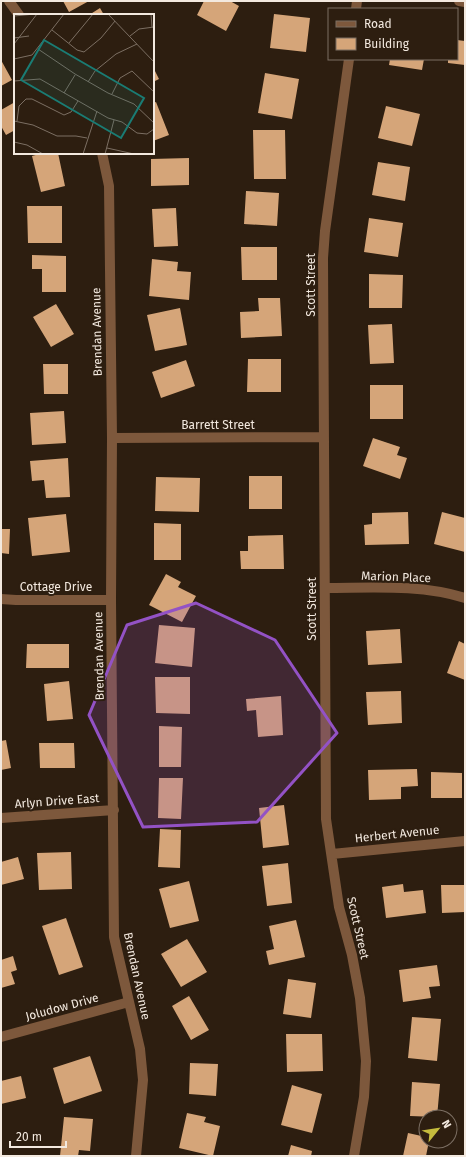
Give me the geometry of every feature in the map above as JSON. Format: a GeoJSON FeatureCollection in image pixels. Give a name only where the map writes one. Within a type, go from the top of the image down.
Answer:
{"type":"FeatureCollection","features":[{"type":"Feature","properties":{"kind":"street"},"geometry":{"type":"LineString","coordinates":[[9,1],[18,14]]}},
{"type":"Feature","properties":{"kind":"street"},"geometry":{"type":"LineString","coordinates":[[459,1],[465,2]]}},
{"type":"Feature","properties":{"kind":"street","name":"Scott Street"},"geometry":{"type":"LineString","coordinates":[[349,60],[325,231],[323,258],[326,819],[339,907],[352,955],[360,998],[366,1061],[364,1097],[354,1156]]}},
{"type":"Feature","properties":{"kind":"street","name":"Brendan Avenue"},"geometry":{"type":"LineString","coordinates":[[102,154],[109,186],[112,438],[111,600],[114,937],[140,1049],[143,1080],[136,1156]]}},
{"type":"Feature","properties":{"kind":"street","name":"Barrett Street"},"geometry":{"type":"LineString","coordinates":[[112,438],[324,437]]}},
{"type":"Feature","properties":{"kind":"street","name":"Marion Place"},"geometry":{"type":"LineString","coordinates":[[325,588],[396,588],[448,593],[465,598]]}},
{"type":"Feature","properties":{"kind":"street","name":"Cottage Drive"},"geometry":{"type":"LineString","coordinates":[[1,599],[111,600]]}},
{"type":"Feature","properties":{"kind":"street","name":"Arlyn Drive East"},"geometry":{"type":"LineString","coordinates":[[1,818],[114,810]]}},
{"type":"Feature","properties":{"kind":"street","name":"Herbert Avenue"},"geometry":{"type":"LineString","coordinates":[[332,854],[465,841]]}},
{"type":"Feature","properties":{"kind":"street","name":"Joludow Drive"},"geometry":{"type":"LineString","coordinates":[[1,1037],[129,1002]]}},
{"type":"Feature","properties":{"kind":"highlighted area"},"geometry":{"type":"Polygon","coordinates":[[[196,603],[275,640],[337,733],[257,822],[143,827],[89,715],[127,625],[196,603]]]}},
{"type":"Feature","properties":{"kind":"building"},"geometry":{"type":"Polygon","coordinates":[[[63,1],[89,1],[69,12],[63,1]]]}},
{"type":"Feature","properties":{"kind":"building"},"geometry":{"type":"Polygon","coordinates":[[[204,1],[230,1],[239,6],[226,31],[197,15],[204,1]]]}},
{"type":"Feature","properties":{"kind":"building"},"geometry":{"type":"Polygon","coordinates":[[[100,8],[103,14],[91,14],[100,8]]]}},
{"type":"Feature","properties":{"kind":"building"},"geometry":{"type":"Polygon","coordinates":[[[274,14],[310,18],[306,52],[270,48],[274,14]]]}},
{"type":"Feature","properties":{"kind":"building"},"geometry":{"type":"Polygon","coordinates":[[[458,40],[465,41],[465,65],[448,63],[448,60],[458,60],[458,40]]]}},
{"type":"Feature","properties":{"kind":"building"},"geometry":{"type":"Polygon","coordinates":[[[1,60],[12,80],[1,86],[1,60]]]}},
{"type":"Feature","properties":{"kind":"building"},"geometry":{"type":"Polygon","coordinates":[[[390,60],[424,60],[422,70],[389,65],[390,60]]]}},
{"type":"Feature","properties":{"kind":"building"},"geometry":{"type":"Polygon","coordinates":[[[154,69],[159,79],[154,82],[154,69]]]}},
{"type":"Feature","properties":{"kind":"building"},"geometry":{"type":"Polygon","coordinates":[[[265,73],[299,79],[292,119],[258,113],[265,73]]]}},
{"type":"Feature","properties":{"kind":"building"},"geometry":{"type":"Polygon","coordinates":[[[156,102],[169,135],[154,141],[154,103],[156,102]]]}},
{"type":"Feature","properties":{"kind":"building"},"geometry":{"type":"Polygon","coordinates":[[[14,103],[14,131],[6,135],[1,126],[1,110],[14,103]]]}},
{"type":"Feature","properties":{"kind":"building"},"geometry":{"type":"Polygon","coordinates":[[[386,106],[420,114],[412,146],[378,138],[386,106]]]}},
{"type":"Feature","properties":{"kind":"building"},"geometry":{"type":"Polygon","coordinates":[[[253,130],[285,130],[286,179],[254,179],[253,130]]]}},
{"type":"Feature","properties":{"kind":"building"},"geometry":{"type":"Polygon","coordinates":[[[39,154],[58,154],[65,186],[41,192],[32,156],[39,154]]]}},
{"type":"Feature","properties":{"kind":"building"},"geometry":{"type":"Polygon","coordinates":[[[189,158],[189,185],[151,186],[151,159],[189,158]]]}},
{"type":"Feature","properties":{"kind":"building"},"geometry":{"type":"Polygon","coordinates":[[[378,162],[410,167],[405,201],[372,195],[378,162]]]}},
{"type":"Feature","properties":{"kind":"building"},"geometry":{"type":"Polygon","coordinates":[[[246,191],[279,193],[277,226],[244,224],[246,191]]]}},
{"type":"Feature","properties":{"kind":"building"},"geometry":{"type":"Polygon","coordinates":[[[27,206],[62,206],[62,243],[28,243],[27,206]]]}},
{"type":"Feature","properties":{"kind":"building"},"geometry":{"type":"Polygon","coordinates":[[[176,208],[178,246],[154,247],[152,209],[176,208]]]}},
{"type":"Feature","properties":{"kind":"building"},"geometry":{"type":"Polygon","coordinates":[[[369,218],[403,223],[398,257],[364,252],[369,218]]]}},
{"type":"Feature","properties":{"kind":"building"},"geometry":{"type":"Polygon","coordinates":[[[241,247],[277,247],[277,280],[242,280],[241,247]]]}},
{"type":"Feature","properties":{"kind":"building"},"geometry":{"type":"Polygon","coordinates":[[[32,255],[66,256],[66,292],[42,292],[42,269],[32,269],[32,255]]]}},
{"type":"Feature","properties":{"kind":"building"},"geometry":{"type":"Polygon","coordinates":[[[152,259],[178,262],[177,271],[191,272],[189,300],[149,296],[152,259]]]}},
{"type":"Feature","properties":{"kind":"building"},"geometry":{"type":"Polygon","coordinates":[[[369,274],[403,275],[402,308],[369,308],[369,274]]]}},
{"type":"Feature","properties":{"kind":"building"},"geometry":{"type":"Polygon","coordinates":[[[258,298],[280,298],[282,336],[241,338],[240,312],[259,311],[258,298]]]}},
{"type":"Feature","properties":{"kind":"building"},"geometry":{"type":"Polygon","coordinates":[[[56,304],[74,334],[51,347],[33,317],[56,304]]]}},
{"type":"Feature","properties":{"kind":"building"},"geometry":{"type":"Polygon","coordinates":[[[180,308],[187,345],[155,351],[147,315],[180,308]]]}},
{"type":"Feature","properties":{"kind":"building"},"geometry":{"type":"Polygon","coordinates":[[[392,324],[394,363],[370,364],[368,325],[392,324]]]}},
{"type":"Feature","properties":{"kind":"building"},"geometry":{"type":"Polygon","coordinates":[[[248,359],[281,359],[281,392],[247,392],[248,359]]]}},
{"type":"Feature","properties":{"kind":"building"},"geometry":{"type":"Polygon","coordinates":[[[186,360],[195,386],[161,398],[152,372],[186,360]]]}},
{"type":"Feature","properties":{"kind":"building"},"geometry":{"type":"Polygon","coordinates":[[[43,364],[68,364],[68,394],[44,394],[43,364]]]}},
{"type":"Feature","properties":{"kind":"building"},"geometry":{"type":"Polygon","coordinates":[[[370,385],[403,385],[403,419],[370,419],[370,385]]]}},
{"type":"Feature","properties":{"kind":"building"},"geometry":{"type":"Polygon","coordinates":[[[64,411],[66,443],[32,445],[30,413],[64,411]]]}},
{"type":"Feature","properties":{"kind":"building"},"geometry":{"type":"Polygon","coordinates":[[[373,438],[400,447],[397,455],[407,458],[400,479],[363,466],[373,438]]]}},
{"type":"Feature","properties":{"kind":"building"},"geometry":{"type":"Polygon","coordinates":[[[68,458],[70,497],[46,498],[44,480],[32,481],[30,461],[68,458]]]}},
{"type":"Feature","properties":{"kind":"building"},"geometry":{"type":"Polygon","coordinates":[[[249,476],[282,476],[282,509],[249,509],[249,476]]]}},
{"type":"Feature","properties":{"kind":"building"},"geometry":{"type":"Polygon","coordinates":[[[156,477],[200,478],[199,512],[155,511],[156,477]]]}},
{"type":"Feature","properties":{"kind":"building"},"geometry":{"type":"Polygon","coordinates":[[[408,512],[409,544],[365,545],[364,525],[372,524],[372,513],[408,512]]]}},
{"type":"Feature","properties":{"kind":"building"},"geometry":{"type":"Polygon","coordinates":[[[442,512],[465,518],[465,552],[434,544],[442,512]]]}},
{"type":"Feature","properties":{"kind":"building"},"geometry":{"type":"Polygon","coordinates":[[[66,514],[70,552],[32,556],[28,518],[66,514]]]}},
{"type":"Feature","properties":{"kind":"building"},"geometry":{"type":"Polygon","coordinates":[[[154,523],[181,524],[181,560],[154,560],[154,523]]]}},
{"type":"Feature","properties":{"kind":"building"},"geometry":{"type":"Polygon","coordinates":[[[1,529],[10,529],[9,554],[1,553],[1,529]]]}},
{"type":"Feature","properties":{"kind":"building"},"geometry":{"type":"Polygon","coordinates":[[[283,535],[284,569],[241,569],[240,551],[248,551],[248,536],[283,535]]]}},
{"type":"Feature","properties":{"kind":"building"},"geometry":{"type":"Polygon","coordinates":[[[166,574],[181,582],[178,587],[196,596],[182,622],[149,605],[166,574]]]}},
{"type":"Feature","properties":{"kind":"building"},"geometry":{"type":"Polygon","coordinates":[[[159,625],[195,628],[192,667],[155,663],[159,625]]]}},
{"type":"Feature","properties":{"kind":"building"},"geometry":{"type":"Polygon","coordinates":[[[400,629],[402,663],[368,665],[366,631],[400,629]]]}},
{"type":"Feature","properties":{"kind":"building"},"geometry":{"type":"Polygon","coordinates":[[[459,641],[465,644],[465,680],[447,673],[459,641]]]}},
{"type":"Feature","properties":{"kind":"building"},"geometry":{"type":"Polygon","coordinates":[[[27,644],[69,644],[69,668],[26,668],[27,644]]]}},
{"type":"Feature","properties":{"kind":"building"},"geometry":{"type":"Polygon","coordinates":[[[155,677],[190,677],[190,714],[156,713],[155,677]]]}},
{"type":"Feature","properties":{"kind":"building"},"geometry":{"type":"Polygon","coordinates":[[[69,681],[73,719],[47,721],[44,684],[69,681]]]}},
{"type":"Feature","properties":{"kind":"building"},"geometry":{"type":"Polygon","coordinates":[[[401,691],[402,723],[368,725],[366,692],[401,691]]]}},
{"type":"Feature","properties":{"kind":"building"},"geometry":{"type":"Polygon","coordinates":[[[281,696],[283,735],[258,737],[256,710],[247,711],[246,699],[281,696]]]}},
{"type":"Feature","properties":{"kind":"building"},"geometry":{"type":"Polygon","coordinates":[[[159,726],[182,727],[181,767],[159,767],[159,726]]]}},
{"type":"Feature","properties":{"kind":"building"},"geometry":{"type":"Polygon","coordinates":[[[6,740],[11,768],[1,770],[1,741],[6,740]]]}},
{"type":"Feature","properties":{"kind":"building"},"geometry":{"type":"Polygon","coordinates":[[[39,743],[74,743],[75,768],[40,768],[39,743]]]}},
{"type":"Feature","properties":{"kind":"building"},"geometry":{"type":"Polygon","coordinates":[[[417,769],[418,786],[401,787],[401,799],[369,800],[368,770],[417,769]]]}},
{"type":"Feature","properties":{"kind":"building"},"geometry":{"type":"Polygon","coordinates":[[[431,772],[462,773],[462,798],[431,798],[431,772]]]}},
{"type":"Feature","properties":{"kind":"building"},"geometry":{"type":"Polygon","coordinates":[[[159,778],[183,778],[181,819],[158,818],[159,778]]]}},
{"type":"Feature","properties":{"kind":"building"},"geometry":{"type":"Polygon","coordinates":[[[284,805],[289,845],[263,848],[259,808],[284,805]]]}},
{"type":"Feature","properties":{"kind":"building"},"geometry":{"type":"Polygon","coordinates":[[[160,829],[181,830],[180,868],[158,867],[160,829]]]}},
{"type":"Feature","properties":{"kind":"building"},"geometry":{"type":"Polygon","coordinates":[[[71,852],[72,889],[39,890],[37,853],[71,852]]]}},
{"type":"Feature","properties":{"kind":"building"},"geometry":{"type":"Polygon","coordinates":[[[18,857],[24,879],[1,885],[1,862],[18,857]]]}},
{"type":"Feature","properties":{"kind":"building"},"geometry":{"type":"Polygon","coordinates":[[[288,863],[292,903],[267,906],[262,866],[288,863]]]}},
{"type":"Feature","properties":{"kind":"building"},"geometry":{"type":"Polygon","coordinates":[[[189,881],[199,921],[170,928],[159,889],[189,881]]]}},
{"type":"Feature","properties":{"kind":"building"},"geometry":{"type":"Polygon","coordinates":[[[403,884],[404,892],[423,890],[426,913],[386,918],[382,887],[403,884]]]}},
{"type":"Feature","properties":{"kind":"building"},"geometry":{"type":"Polygon","coordinates":[[[441,885],[465,885],[465,912],[442,913],[441,885]]]}},
{"type":"Feature","properties":{"kind":"building"},"geometry":{"type":"Polygon","coordinates":[[[66,918],[83,967],[59,975],[42,926],[66,918]]]}},
{"type":"Feature","properties":{"kind":"building"},"geometry":{"type":"Polygon","coordinates":[[[296,920],[305,957],[269,965],[266,951],[274,949],[269,926],[296,920]]]}},
{"type":"Feature","properties":{"kind":"building"},"geometry":{"type":"Polygon","coordinates":[[[187,939],[207,972],[181,987],[161,954],[187,939]]]}},
{"type":"Feature","properties":{"kind":"building"},"geometry":{"type":"Polygon","coordinates":[[[13,956],[17,970],[11,972],[15,984],[1,988],[1,960],[13,956]]]}},
{"type":"Feature","properties":{"kind":"building"},"geometry":{"type":"Polygon","coordinates":[[[437,965],[440,986],[429,987],[431,998],[403,1002],[399,970],[437,965]]]}},
{"type":"Feature","properties":{"kind":"building"},"geometry":{"type":"Polygon","coordinates":[[[288,979],[316,983],[311,1018],[283,1014],[288,979]]]}},
{"type":"Feature","properties":{"kind":"building"},"geometry":{"type":"Polygon","coordinates":[[[189,996],[209,1030],[191,1040],[172,1006],[189,996]]]}},
{"type":"Feature","properties":{"kind":"building"},"geometry":{"type":"Polygon","coordinates":[[[412,1017],[441,1019],[437,1061],[408,1058],[412,1017]]]}},
{"type":"Feature","properties":{"kind":"building"},"geometry":{"type":"Polygon","coordinates":[[[286,1034],[322,1034],[323,1071],[287,1072],[286,1034]]]}},
{"type":"Feature","properties":{"kind":"building"},"geometry":{"type":"Polygon","coordinates":[[[90,1056],[102,1091],[64,1104],[53,1068],[90,1056]]]}},
{"type":"Feature","properties":{"kind":"building"},"geometry":{"type":"Polygon","coordinates":[[[190,1063],[218,1064],[216,1096],[189,1094],[190,1063]]]}},
{"type":"Feature","properties":{"kind":"building"},"geometry":{"type":"Polygon","coordinates":[[[21,1076],[26,1098],[1,1104],[1,1081],[21,1076]]]}},
{"type":"Feature","properties":{"kind":"building"},"geometry":{"type":"Polygon","coordinates":[[[412,1082],[440,1084],[438,1109],[418,1109],[418,1116],[410,1116],[412,1082]]]}},
{"type":"Feature","properties":{"kind":"building"},"geometry":{"type":"Polygon","coordinates":[[[292,1085],[322,1094],[312,1133],[281,1125],[292,1085]]]}},
{"type":"Feature","properties":{"kind":"building"},"geometry":{"type":"Polygon","coordinates":[[[187,1113],[206,1117],[204,1122],[220,1126],[213,1156],[179,1148],[187,1113]]]}},
{"type":"Feature","properties":{"kind":"building"},"geometry":{"type":"Polygon","coordinates":[[[64,1117],[93,1119],[90,1151],[79,1150],[78,1156],[60,1156],[64,1117]]]}},
{"type":"Feature","properties":{"kind":"building"},"geometry":{"type":"Polygon","coordinates":[[[408,1133],[418,1135],[418,1149],[427,1149],[426,1156],[403,1156],[408,1133]]]}},
{"type":"Feature","properties":{"kind":"building"},"geometry":{"type":"Polygon","coordinates":[[[291,1145],[312,1151],[311,1156],[288,1156],[291,1145]]]}}]}
